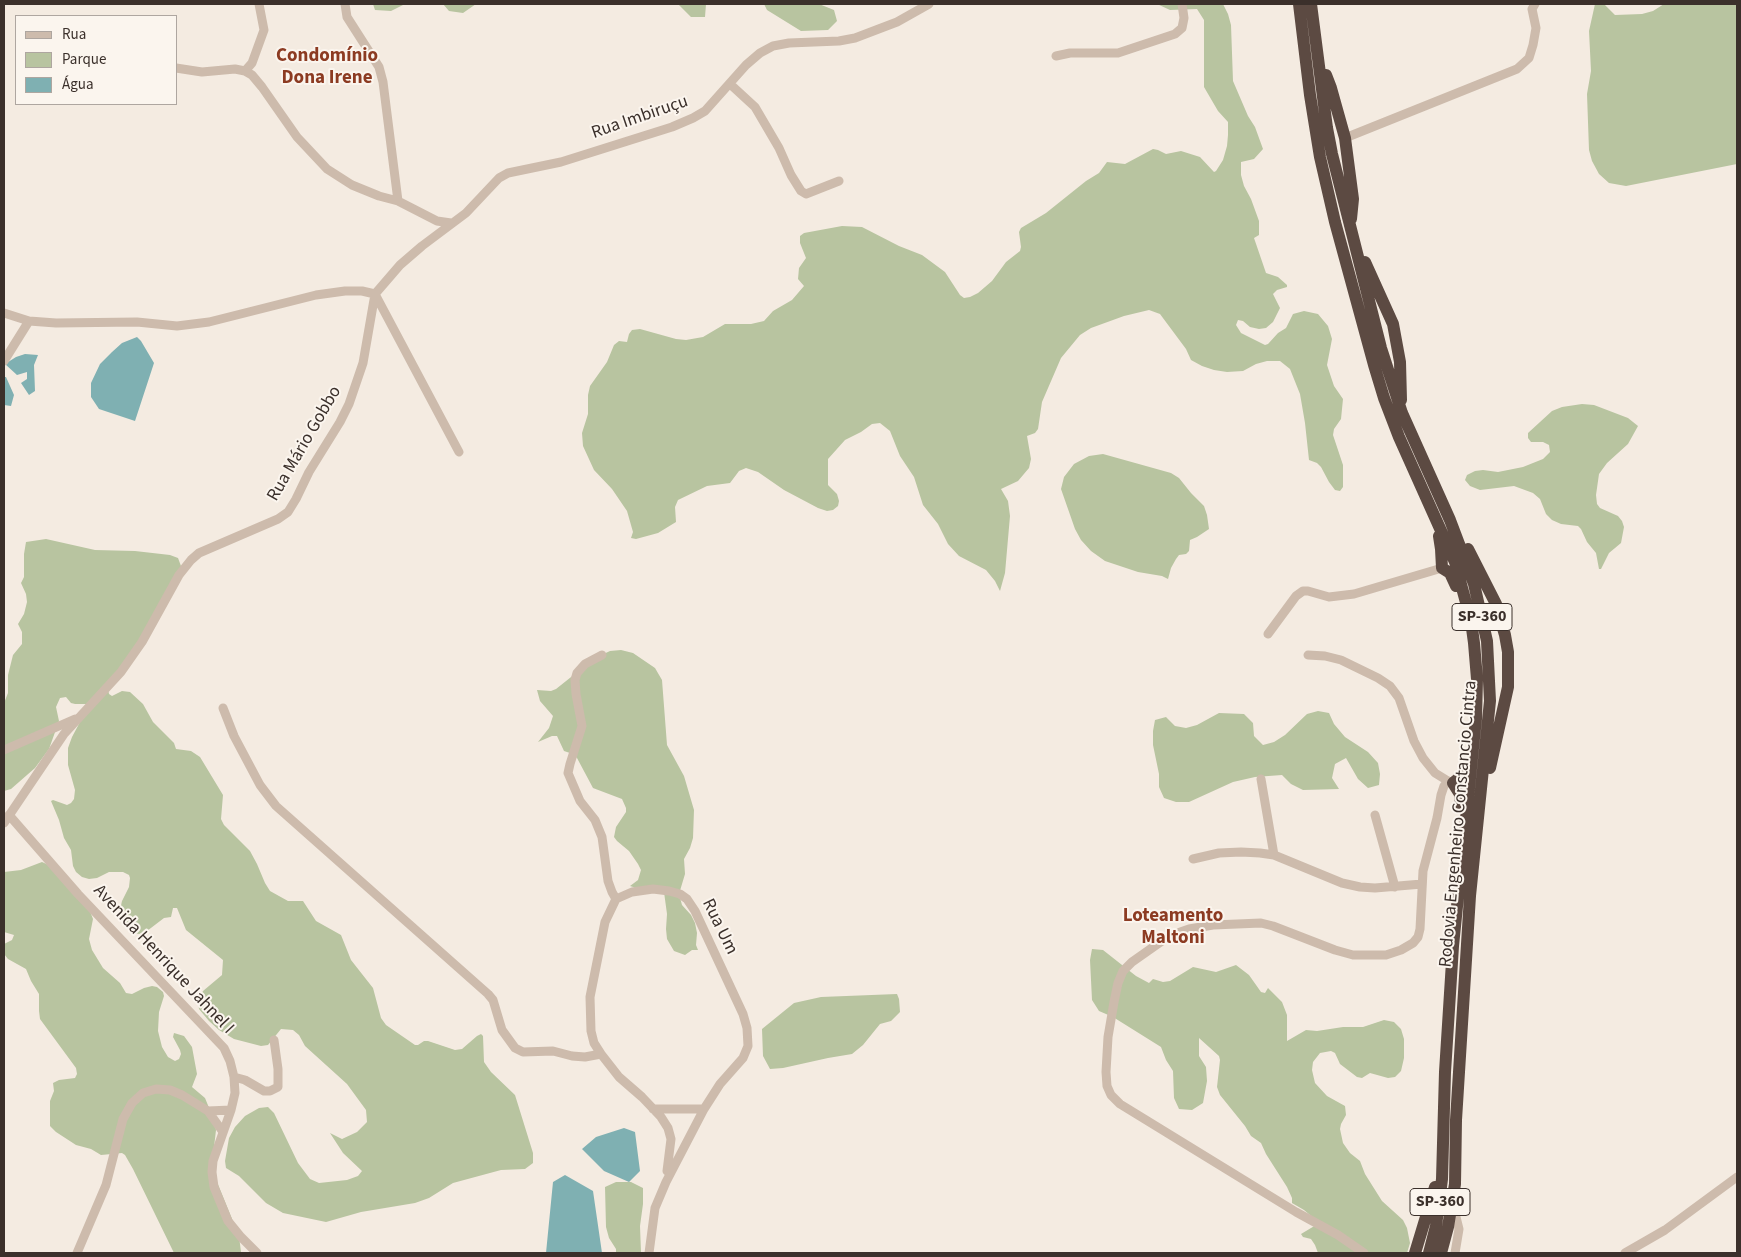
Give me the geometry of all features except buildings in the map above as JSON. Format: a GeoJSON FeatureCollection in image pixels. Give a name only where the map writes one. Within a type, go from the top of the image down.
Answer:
{"type":"FeatureCollection","features":[{"type":"Feature","properties":{"kind":"highway","name":"Rodovia Engenheiro Constancio Cintra"},"geometry":{"type":"LineString","coordinates":[[1299,4],[1315,129],[1325,183],[1384,398],[1402,445],[1455,562],[1471,621],[1477,679],[1473,750],[1463,832],[1453,946],[1445,1072],[1440,1205],[1429,1253]]}},
{"type":"Feature","properties":{"kind":"highway"},"geometry":{"type":"LineString","coordinates":[[1311,4],[1320,62],[1328,137],[1350,226]]}},
{"type":"Feature","properties":{"kind":"highway"},"geometry":{"type":"LineString","coordinates":[[1320,62],[1331,88],[1345,138],[1353,198],[1353,213],[1350,226]]}},
{"type":"Feature","properties":{"kind":"highway","name":"Rodovia Engenheiro Constancio Cintra"},"geometry":{"type":"LineString","coordinates":[[1350,226],[1354,241],[1393,324],[1400,362],[1402,413],[1450,520],[1474,584],[1487,642],[1490,700],[1481,799],[1473,857],[1464,979],[1456,1120],[1455,1184],[1448,1227],[1441,1253]]}},
{"type":"Feature","properties":{"kind":"highway"},"geometry":{"type":"LineString","coordinates":[[1432,509],[1441,549],[1442,568],[1450,573],[1454,580],[1461,602],[1471,621]]}},
{"type":"Feature","properties":{"kind":"highway"},"geometry":{"type":"LineString","coordinates":[[1450,520],[1476,563],[1496,604],[1508,652],[1507,694],[1490,769],[1481,799]]}},
{"type":"Feature","properties":{"kind":"highway"},"geometry":{"type":"LineString","coordinates":[[1463,832],[1461,796],[1459,790],[1451,782],[1463,775],[1473,750]]}},
{"type":"Feature","properties":{"kind":"highway"},"geometry":{"type":"LineString","coordinates":[[1415,1253],[1434,1191],[1442,1150]]}},
{"type":"Feature","properties":{"kind":"highway"},"geometry":{"type":"LineString","coordinates":[[1448,1253],[1455,1214],[1455,1184]]}},
{"type":"Feature","properties":{"kind":"street"},"geometry":{"type":"LineString","coordinates":[[245,71],[252,63],[264,30],[259,4]]}},
{"type":"Feature","properties":{"kind":"street"},"geometry":{"type":"LineString","coordinates":[[345,4],[347,17],[379,67],[383,82],[398,200]]}},
{"type":"Feature","properties":{"kind":"street","name":"Rua Imbiruçu"},"geometry":{"type":"LineString","coordinates":[[375,294],[400,264],[451,223],[466,214],[499,178],[508,173],[561,162],[672,127],[705,111],[746,66],[760,53],[773,46],[856,38],[897,22],[930,4]]}},
{"type":"Feature","properties":{"kind":"street"},"geometry":{"type":"LineString","coordinates":[[1056,56],[1070,53],[1118,53],[1175,34],[1182,28],[1184,18],[1182,4]]}},
{"type":"Feature","properties":{"kind":"street"},"geometry":{"type":"LineString","coordinates":[[1345,138],[1517,69],[1529,58],[1533,45],[1536,28],[1532,9],[1535,4]]}},
{"type":"Feature","properties":{"kind":"street"},"geometry":{"type":"LineString","coordinates":[[178,68],[202,72],[235,69],[245,71],[252,75],[297,137],[327,169],[352,185],[379,196],[398,200],[437,220],[451,223]]}},
{"type":"Feature","properties":{"kind":"street"},"geometry":{"type":"LineString","coordinates":[[730,84],[751,103],[761,116],[779,148],[797,187],[801,191],[806,194],[839,182]]}},
{"type":"Feature","properties":{"kind":"street"},"geometry":{"type":"LineString","coordinates":[[4,312],[29,321],[72,324],[137,322],[177,326],[209,322],[316,295],[345,290],[362,290],[375,294],[459,452]]}},
{"type":"Feature","properties":{"kind":"street","name":"Rua Mário Gobbo"},"geometry":{"type":"LineString","coordinates":[[4,823],[64,734],[121,672],[142,642],[179,575],[191,560],[199,553],[213,546],[278,519],[288,512],[349,404],[363,363],[375,294]]}},
{"type":"Feature","properties":{"kind":"street"},"geometry":{"type":"LineString","coordinates":[[4,361],[29,321]]}},
{"type":"Feature","properties":{"kind":"street"},"geometry":{"type":"LineString","coordinates":[[1268,634],[1296,596],[1302,591],[1329,597],[1354,594],[1442,568]]}},
{"type":"Feature","properties":{"kind":"street"},"geometry":{"type":"LineString","coordinates":[[602,655],[586,664],[577,673],[574,680],[582,726],[568,773],[580,800],[595,820],[602,837],[608,881],[616,899],[605,922],[590,997],[591,1031],[594,1043],[619,1077],[653,1109],[668,1128],[671,1139],[671,1152],[666,1182]]}},
{"type":"Feature","properties":{"kind":"street"},"geometry":{"type":"LineString","coordinates":[[1308,655],[1325,656],[1341,660],[1390,686],[1399,698],[1414,741],[1424,758],[1436,773],[1451,782],[1444,786],[1441,795],[1438,818],[1425,862],[1418,937],[1401,950],[1386,955],[1354,955],[1261,923],[1189,928],[1169,936],[1147,950],[1123,971],[1118,984],[1108,1037],[1107,1086],[1111,1095],[1120,1104],[1296,1212],[1338,1235],[1364,1253]]}},
{"type":"Feature","properties":{"kind":"street"},"geometry":{"type":"LineString","coordinates":[[223,708],[234,736],[247,761],[260,785],[276,806],[488,994],[493,1000],[502,1030],[515,1048],[523,1052],[553,1051],[585,1057],[601,1054]]}},
{"type":"Feature","properties":{"kind":"street"},"geometry":{"type":"LineString","coordinates":[[4,750],[78,718]]}},
{"type":"Feature","properties":{"kind":"street"},"geometry":{"type":"LineString","coordinates":[[1261,779],[1274,855]]}},
{"type":"Feature","properties":{"kind":"street","name":"Avenida Henrique Jahnel I"},"geometry":{"type":"LineString","coordinates":[[10,815],[78,894],[224,1048],[234,1077],[234,1093],[231,1110],[213,1161],[214,1187],[220,1205],[228,1220],[257,1253]]}},
{"type":"Feature","properties":{"kind":"street"},"geometry":{"type":"LineString","coordinates":[[1375,815],[1395,887]]}},
{"type":"Feature","properties":{"kind":"street"},"geometry":{"type":"LineString","coordinates":[[1192,859],[1219,853],[1241,852],[1274,855],[1342,883],[1360,887],[1395,887],[1422,884]]}},
{"type":"Feature","properties":{"kind":"street","name":"Rua Um"},"geometry":{"type":"LineString","coordinates":[[616,899],[632,892],[653,889],[680,894],[687,899],[695,911],[743,1014],[747,1028],[748,1046],[743,1058],[720,1084],[704,1109],[666,1182],[656,1208],[649,1253]]}},
{"type":"Feature","properties":{"kind":"street"},"geometry":{"type":"LineString","coordinates":[[234,1077],[245,1080],[264,1091],[270,1091],[278,1087],[274,1040]]}},
{"type":"Feature","properties":{"kind":"street"},"geometry":{"type":"LineString","coordinates":[[77,1253],[106,1185],[123,1119],[132,1103],[144,1093],[156,1089],[170,1090],[208,1111],[223,1132]]}},
{"type":"Feature","properties":{"kind":"street"},"geometry":{"type":"LineString","coordinates":[[653,1109],[704,1109]]}},
{"type":"Feature","properties":{"kind":"street"},"geometry":{"type":"LineString","coordinates":[[208,1111],[231,1110]]}},
{"type":"Feature","properties":{"kind":"street"},"geometry":{"type":"LineString","coordinates":[[1625,1253],[1651,1240],[1737,1178]]}},
{"type":"Feature","properties":{"kind":"street"},"geometry":{"type":"LineString","coordinates":[[1455,1214],[1458,1229],[1455,1253]]}},
{"type":"Feature","properties":{"kind":"green space"},"geometry":{"type":"Polygon","coordinates":[[[373,4],[405,4],[391,11],[375,10],[373,4]]]}},
{"type":"Feature","properties":{"kind":"green space"},"geometry":{"type":"Polygon","coordinates":[[[443,4],[476,4],[463,13],[449,11],[443,4]]]}},
{"type":"Feature","properties":{"kind":"green space"},"geometry":{"type":"Polygon","coordinates":[[[678,4],[706,4],[705,17],[691,17],[678,4]]]}},
{"type":"Feature","properties":{"kind":"green space"},"geometry":{"type":"Polygon","coordinates":[[[764,4],[819,4],[834,10],[837,21],[828,30],[801,31],[767,10],[764,4]]]}},
{"type":"Feature","properties":{"kind":"green space"},"geometry":{"type":"Polygon","coordinates":[[[1157,4],[1223,4],[1228,14],[1231,25],[1233,81],[1248,116],[1255,127],[1263,149],[1254,159],[1241,162],[1241,175],[1244,186],[1259,221],[1259,235],[1254,238],[1266,273],[1278,277],[1287,285],[1287,287],[1277,290],[1273,294],[1280,308],[1273,322],[1266,328],[1250,327],[1243,321],[1238,320],[1236,325],[1241,333],[1265,345],[1286,328],[1293,314],[1304,311],[1318,314],[1328,326],[1332,339],[1327,365],[1334,386],[1343,399],[1341,419],[1334,429],[1333,435],[1343,465],[1343,487],[1340,491],[1335,490],[1317,463],[1309,460],[1300,394],[1290,369],[1280,361],[1267,361],[1243,371],[1227,372],[1202,366],[1191,360],[1186,349],[1160,314],[1149,310],[1124,316],[1091,328],[1080,335],[1061,358],[1042,402],[1038,429],[1035,433],[1027,436],[1031,459],[1029,468],[1018,481],[1001,489],[1008,501],[1010,516],[1005,573],[1000,591],[986,570],[959,556],[948,544],[938,524],[923,505],[914,477],[900,456],[890,431],[880,423],[872,424],[845,440],[828,459],[828,485],[837,494],[839,501],[838,506],[833,510],[827,511],[818,508],[784,490],[758,472],[746,468],[739,471],[730,483],[707,486],[678,500],[675,507],[676,522],[658,533],[636,539],[631,538],[633,532],[627,511],[612,489],[594,470],[583,446],[582,433],[588,414],[590,386],[607,362],[614,345],[619,341],[627,342],[632,330],[640,329],[686,340],[703,337],[725,324],[751,324],[764,321],[773,311],[792,300],[804,286],[798,279],[799,268],[806,258],[800,243],[800,236],[804,233],[842,226],[862,227],[899,246],[922,255],[945,272],[960,295],[964,298],[970,297],[992,281],[1006,262],[1020,251],[1019,232],[1021,228],[1046,213],[1099,173],[1107,162],[1125,164],[1153,149],[1166,154],[1181,151],[1200,157],[1214,172],[1216,171],[1223,160],[1227,146],[1228,122],[1218,111],[1204,87],[1204,20],[1197,9],[1170,10],[1157,4]]]}},
{"type":"Feature","properties":{"kind":"green space"},"geometry":{"type":"Polygon","coordinates":[[[1595,4],[1604,4],[1615,15],[1642,14],[1653,11],[1664,4],[1737,4],[1737,164],[1626,186],[1609,183],[1599,174],[1589,150],[1587,94],[1591,71],[1589,31],[1595,4]]]}},
{"type":"Feature","properties":{"kind":"green space"},"geometry":{"type":"Polygon","coordinates":[[[1582,404],[1594,405],[1628,418],[1638,426],[1628,444],[1607,463],[1599,474],[1596,495],[1597,504],[1600,508],[1618,516],[1624,527],[1621,543],[1609,553],[1601,569],[1599,569],[1596,553],[1587,542],[1581,529],[1578,526],[1561,524],[1552,520],[1546,514],[1540,499],[1533,493],[1514,486],[1480,490],[1470,486],[1465,480],[1467,475],[1475,471],[1498,472],[1523,467],[1543,459],[1550,452],[1549,445],[1543,442],[1531,442],[1528,438],[1528,433],[1552,411],[1562,407],[1582,404]]]}},
{"type":"Feature","properties":{"kind":"green space"},"geometry":{"type":"Polygon","coordinates":[[[1103,454],[1171,473],[1179,478],[1204,506],[1209,529],[1190,540],[1189,551],[1186,554],[1179,555],[1176,559],[1168,579],[1162,576],[1138,572],[1105,561],[1091,551],[1081,540],[1075,529],[1061,489],[1064,477],[1074,464],[1089,456],[1103,454]]]}},
{"type":"Feature","properties":{"kind":"green space"},"geometry":{"type":"Polygon","coordinates":[[[46,539],[95,550],[135,551],[170,555],[178,558],[181,566],[179,576],[108,689],[109,694],[112,696],[122,691],[130,692],[143,704],[153,722],[174,743],[176,749],[191,751],[200,757],[223,795],[221,819],[224,825],[250,851],[270,891],[288,901],[303,901],[316,921],[341,935],[351,960],[373,988],[381,1018],[386,1025],[415,1045],[428,1041],[455,1050],[462,1049],[481,1034],[483,1036],[484,1062],[491,1072],[515,1095],[533,1153],[533,1163],[525,1169],[501,1170],[453,1183],[429,1198],[415,1203],[361,1212],[326,1222],[283,1213],[266,1203],[239,1176],[226,1168],[225,1161],[229,1138],[235,1127],[245,1116],[259,1108],[268,1107],[274,1113],[298,1163],[310,1179],[319,1183],[347,1180],[358,1176],[362,1171],[343,1153],[330,1133],[342,1139],[357,1132],[367,1122],[366,1110],[347,1084],[305,1046],[299,1035],[293,1030],[281,1029],[268,1045],[261,1046],[234,1039],[209,1021],[199,1009],[198,1001],[203,991],[222,975],[223,960],[186,930],[177,908],[173,908],[171,917],[164,918],[147,931],[139,934],[133,933],[125,925],[120,910],[129,887],[129,875],[123,872],[109,872],[97,878],[89,879],[82,877],[76,872],[73,866],[71,850],[64,838],[51,801],[67,805],[74,799],[75,790],[68,765],[68,748],[88,704],[75,704],[71,703],[66,697],[60,698],[56,707],[59,721],[49,749],[35,768],[11,789],[4,791],[4,703],[8,693],[8,675],[13,655],[22,644],[22,632],[18,624],[24,614],[27,602],[21,583],[24,577],[26,542],[46,539]]]}},
{"type":"Feature","properties":{"kind":"green space"},"geometry":{"type":"Polygon","coordinates":[[[621,650],[633,653],[655,668],[662,680],[667,745],[684,776],[694,810],[693,838],[684,859],[685,874],[679,894],[682,905],[695,923],[698,950],[692,950],[685,955],[674,951],[667,939],[667,914],[664,892],[649,892],[630,886],[638,880],[641,870],[629,851],[614,837],[616,827],[626,812],[622,799],[593,788],[577,758],[573,754],[564,751],[557,736],[552,736],[538,742],[549,728],[553,716],[540,701],[537,690],[551,691],[556,689],[595,658],[610,651],[621,650]]]}},
{"type":"Feature","properties":{"kind":"green space"},"geometry":{"type":"Polygon","coordinates":[[[1318,711],[1329,713],[1334,724],[1345,737],[1368,752],[1378,763],[1379,785],[1368,788],[1358,779],[1346,758],[1335,764],[1332,778],[1339,789],[1303,790],[1291,784],[1282,775],[1255,777],[1233,782],[1189,802],[1176,802],[1164,798],[1159,787],[1159,774],[1153,745],[1155,720],[1166,717],[1175,726],[1186,728],[1197,725],[1219,713],[1244,714],[1253,723],[1254,736],[1263,745],[1274,742],[1285,735],[1307,714],[1318,711]]]}},
{"type":"Feature","properties":{"kind":"green space"},"geometry":{"type":"Polygon","coordinates":[[[42,862],[53,867],[88,906],[93,919],[89,939],[92,950],[103,968],[120,983],[126,993],[132,994],[152,986],[157,987],[163,992],[164,996],[159,1012],[158,1031],[162,1047],[168,1057],[175,1061],[179,1059],[181,1054],[173,1037],[174,1033],[184,1036],[192,1047],[197,1074],[192,1087],[205,1098],[216,1130],[213,1156],[215,1177],[239,1236],[241,1252],[245,1253],[174,1253],[125,1155],[122,1153],[101,1155],[91,1149],[76,1145],[50,1126],[50,1101],[54,1091],[53,1083],[59,1080],[75,1078],[77,1074],[76,1068],[40,1019],[39,994],[26,969],[8,959],[4,954],[4,944],[12,940],[14,935],[4,932],[4,872],[21,870],[42,862]]]}},
{"type":"Feature","properties":{"kind":"green space"},"geometry":{"type":"Polygon","coordinates":[[[1092,949],[1103,950],[1136,976],[1149,983],[1153,979],[1163,982],[1170,981],[1193,967],[1216,972],[1236,965],[1249,975],[1261,992],[1265,993],[1268,988],[1282,1002],[1287,1015],[1287,1041],[1306,1030],[1317,1031],[1343,1027],[1363,1027],[1384,1020],[1394,1022],[1401,1029],[1404,1039],[1404,1058],[1401,1071],[1395,1077],[1388,1078],[1370,1073],[1362,1078],[1357,1077],[1340,1064],[1335,1053],[1331,1051],[1320,1053],[1313,1062],[1312,1070],[1315,1083],[1327,1096],[1345,1106],[1346,1115],[1340,1129],[1343,1143],[1350,1153],[1360,1161],[1365,1174],[1382,1201],[1403,1220],[1410,1243],[1407,1253],[1318,1253],[1311,1239],[1303,1237],[1301,1234],[1316,1225],[1317,1221],[1292,1203],[1287,1187],[1261,1143],[1251,1136],[1220,1095],[1217,1087],[1219,1056],[1199,1038],[1199,1056],[1206,1067],[1207,1081],[1203,1103],[1192,1110],[1179,1109],[1174,1098],[1173,1071],[1161,1047],[1113,1017],[1099,1011],[1092,1000],[1090,960],[1092,949]]]}},
{"type":"Feature","properties":{"kind":"green space"},"geometry":{"type":"Polygon","coordinates":[[[897,994],[900,1012],[891,1021],[880,1024],[863,1045],[852,1054],[770,1069],[763,1056],[762,1029],[794,1003],[821,997],[897,994]]]}},
{"type":"Feature","properties":{"kind":"green space"},"geometry":{"type":"Polygon","coordinates":[[[616,1182],[631,1182],[643,1188],[640,1226],[641,1253],[616,1253],[616,1249],[609,1238],[606,1227],[605,1187],[616,1182]]]}},
{"type":"Feature","properties":{"kind":"water"},"geometry":{"type":"Polygon","coordinates":[[[137,337],[154,363],[135,421],[99,409],[91,397],[91,383],[100,364],[112,352],[122,343],[137,337]]]}},
{"type":"Feature","properties":{"kind":"water"},"geometry":{"type":"Polygon","coordinates":[[[25,354],[38,355],[34,365],[35,391],[29,395],[21,383],[27,379],[27,372],[17,375],[5,364],[25,354]]]}},
{"type":"Feature","properties":{"kind":"water"},"geometry":{"type":"Polygon","coordinates":[[[4,377],[6,377],[14,395],[11,406],[4,405],[4,377]]]}},
{"type":"Feature","properties":{"kind":"water"},"geometry":{"type":"Polygon","coordinates":[[[624,1128],[635,1132],[640,1171],[629,1182],[604,1171],[582,1149],[596,1137],[624,1128]]]}},
{"type":"Feature","properties":{"kind":"water"},"geometry":{"type":"Polygon","coordinates":[[[565,1175],[593,1191],[602,1253],[546,1253],[553,1182],[565,1175]]]}},
{"type":"Feature","properties":{"kind":"district","name":"Condomínio Dona Irene"},"geometry":{"type":"Point","coordinates":[327,68]}},
{"type":"Feature","properties":{"kind":"district","name":"Loteamento Maltoni"},"geometry":{"type":"Point","coordinates":[1173,928]}}]}
